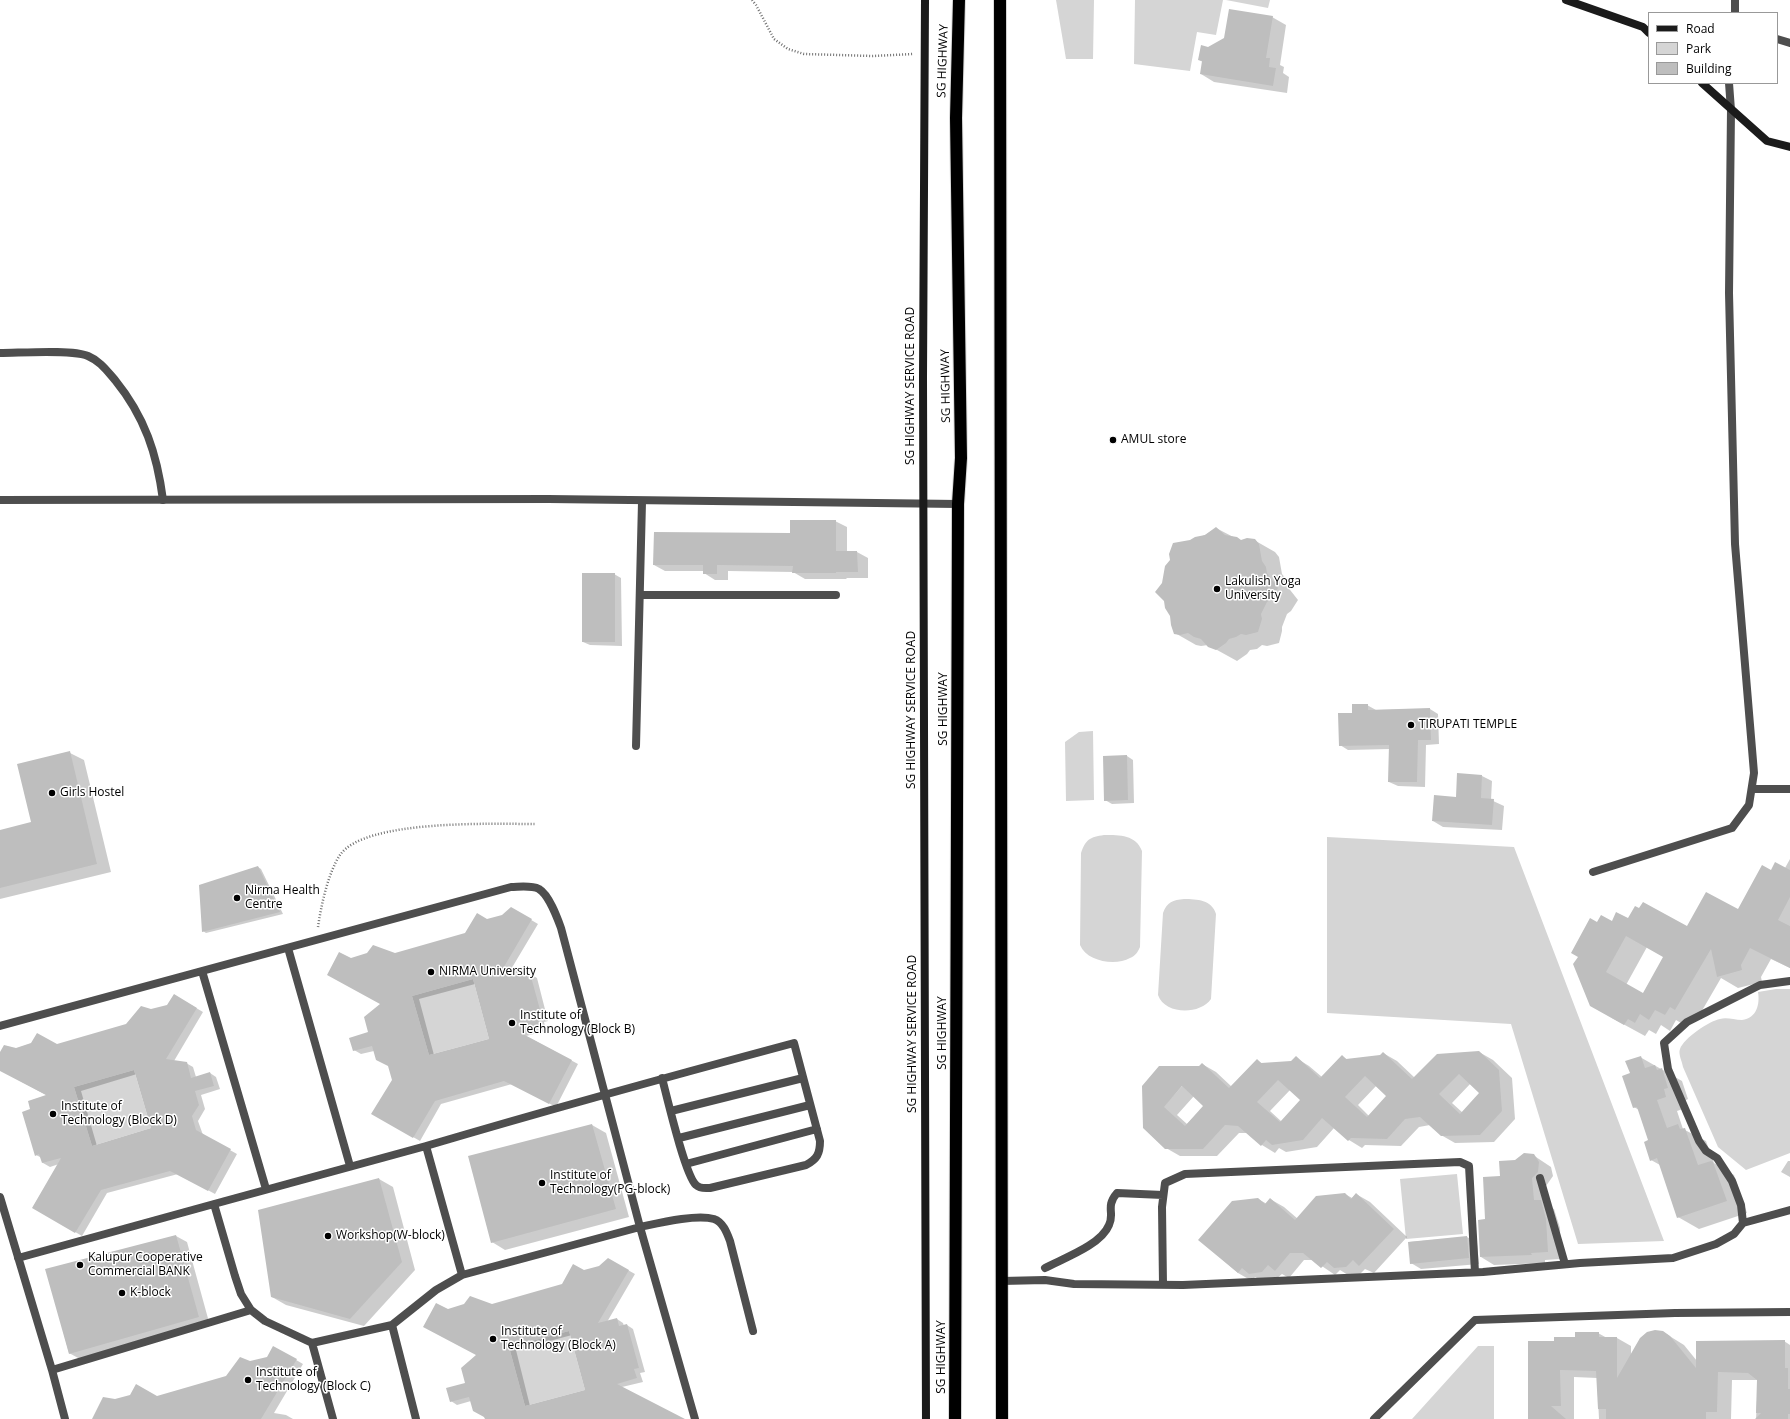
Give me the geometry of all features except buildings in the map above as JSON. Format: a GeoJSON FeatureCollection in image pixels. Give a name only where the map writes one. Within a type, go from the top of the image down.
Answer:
{"type":"FeatureCollection","features":[{"type":"Feature","properties":{"kind":"highway","name":"SG HIGHWAY"},"geometry":{"type":"LineString","coordinates":[[955,1419],[958,504],[961,458],[956,126],[959,0]]}},
{"type":"Feature","properties":{"kind":"highway"},"geometry":{"type":"LineString","coordinates":[[1000,0],[1002,1419]]}},
{"type":"Feature","properties":{"kind":"street","name":"SG HIGHWAY SERVICE ROAD"},"geometry":{"type":"LineString","coordinates":[[925,0],[923,504],[926,1419]]}},
{"type":"Feature","properties":{"kind":"street"},"geometry":{"type":"LineString","coordinates":[[1566,0],[1643,27],[1648,32]]}},
{"type":"Feature","properties":{"kind":"street"},"geometry":{"type":"LineString","coordinates":[[1735,0],[1736,12]]}},
{"type":"Feature","properties":{"kind":"street"},"geometry":{"type":"LineString","coordinates":[[1778,39],[1790,43]]}},
{"type":"Feature","properties":{"kind":"street"},"geometry":{"type":"LineString","coordinates":[[1703,84],[1730,110],[1767,141],[1790,147]]}},
{"type":"Feature","properties":{"kind":"street"},"geometry":{"type":"LineString","coordinates":[[1593,872],[1732,828],[1749,805],[1752,789],[1754,773],[1735,544],[1729,293],[1729,84]]}},
{"type":"Feature","properties":{"kind":"street"},"geometry":{"type":"LineString","coordinates":[[0,353],[71,352],[88,355],[101,364],[128,396],[140,416],[149,436],[159,471],[163,500]]}},
{"type":"Feature","properties":{"kind":"street"},"geometry":{"type":"LineString","coordinates":[[0,500],[548,499],[642,502],[958,504]]}},
{"type":"Feature","properties":{"kind":"street"},"geometry":{"type":"LineString","coordinates":[[636,746],[642,502]]}},
{"type":"Feature","properties":{"kind":"street"},"geometry":{"type":"LineString","coordinates":[[640,595],[836,595]]}},
{"type":"Feature","properties":{"kind":"street"},"geometry":{"type":"LineString","coordinates":[[1752,789],[1790,789]]}},
{"type":"Feature","properties":{"kind":"street"},"geometry":{"type":"LineString","coordinates":[[0,1026],[511,887],[524,886],[540,890],[556,913],[561,928],[640,1227],[695,1419]]}},
{"type":"Feature","properties":{"kind":"street"},"geometry":{"type":"LineString","coordinates":[[288,948],[350,1166]]}},
{"type":"Feature","properties":{"kind":"street"},"geometry":{"type":"LineString","coordinates":[[202,971],[266,1189]]}},
{"type":"Feature","properties":{"kind":"street"},"geometry":{"type":"LineString","coordinates":[[1743,1223],[1741,1205],[1732,1181],[1718,1158],[1706,1152],[1699,1141],[1668,1069],[1664,1043],[1687,1022],[1760,985],[1790,981]]}},
{"type":"Feature","properties":{"kind":"street"},"geometry":{"type":"LineString","coordinates":[[18,1258],[426,1146],[662,1078],[794,1043],[820,1141],[820,1151],[816,1160],[806,1165],[704,1188],[698,1187],[694,1183],[686,1164],[662,1078]]}},
{"type":"Feature","properties":{"kind":"street"},"geometry":{"type":"LineString","coordinates":[[671,1112],[803,1078]]}},
{"type":"Feature","properties":{"kind":"street"},"geometry":{"type":"LineString","coordinates":[[679,1138],[810,1105]]}},
{"type":"Feature","properties":{"kind":"street"},"geometry":{"type":"LineString","coordinates":[[686,1164],[817,1129]]}},
{"type":"Feature","properties":{"kind":"street"},"geometry":{"type":"LineString","coordinates":[[426,1146],[462,1275]]}},
{"type":"Feature","properties":{"kind":"street"},"geometry":{"type":"LineString","coordinates":[[1163,1285],[1162,1207],[1165,1183],[1184,1174],[1460,1162],[1469,1166],[1475,1272]]}},
{"type":"Feature","properties":{"kind":"street"},"geometry":{"type":"LineString","coordinates":[[1540,1178],[1565,1264]]}},
{"type":"Feature","properties":{"kind":"street"},"geometry":{"type":"LineString","coordinates":[[1045,1268],[1094,1242],[1105,1233],[1110,1224],[1111,1200],[1117,1193],[1163,1195]]}},
{"type":"Feature","properties":{"kind":"street"},"geometry":{"type":"LineString","coordinates":[[0,1197],[52,1370],[65,1419]]}},
{"type":"Feature","properties":{"kind":"street"},"geometry":{"type":"LineString","coordinates":[[214,1204],[241,1294],[251,1310],[265,1322],[312,1343],[392,1325],[436,1290],[462,1275],[640,1227],[667,1221],[701,1218],[715,1219],[725,1228],[730,1241],[753,1331]]}},
{"type":"Feature","properties":{"kind":"street"},"geometry":{"type":"LineString","coordinates":[[1002,1281],[1045,1280],[1074,1284],[1163,1285],[1279,1282],[1475,1272],[1565,1264],[1673,1258],[1716,1244],[1734,1234],[1743,1223],[1790,1210]]}},
{"type":"Feature","properties":{"kind":"street"},"geometry":{"type":"LineString","coordinates":[[52,1370],[251,1310]]}},
{"type":"Feature","properties":{"kind":"street"},"geometry":{"type":"LineString","coordinates":[[1374,1419],[1475,1320],[1675,1313],[1790,1312]]}},
{"type":"Feature","properties":{"kind":"street"},"geometry":{"type":"LineString","coordinates":[[392,1325],[416,1419]]}},
{"type":"Feature","properties":{"kind":"street"},"geometry":{"type":"LineString","coordinates":[[312,1343],[333,1419]]}},
{"type":"Feature","properties":{"kind":"path"},"geometry":{"type":"LineString","coordinates":[[752,0],[774,39],[788,49],[804,54],[859,56],[924,53]]}},
{"type":"Feature","properties":{"kind":"path"},"geometry":{"type":"LineString","coordinates":[[317,940],[322,900],[340,854],[350,845],[361,840],[386,833],[436,825],[535,824]]}},
{"type":"Feature","properties":{"kind":"green space"},"geometry":{"type":"Polygon","coordinates":[[[1056,0],[1094,0],[1093,59],[1066,59],[1056,0]]]}},
{"type":"Feature","properties":{"kind":"green space"},"geometry":{"type":"Polygon","coordinates":[[[1135,0],[1223,0],[1216,35],[1197,32],[1190,71],[1134,64],[1135,0]]]}},
{"type":"Feature","properties":{"kind":"green space"},"geometry":{"type":"Polygon","coordinates":[[[1226,0],[1270,0],[1268,8],[1226,0]]]}},
{"type":"Feature","properties":{"kind":"green space"},"geometry":{"type":"Polygon","coordinates":[[[1093,731],[1094,800],[1066,801],[1065,742],[1079,732],[1093,731]]]}},
{"type":"Feature","properties":{"kind":"green space"},"geometry":{"type":"Polygon","coordinates":[[[1104,835],[1116,835],[1132,839],[1142,851],[1140,947],[1133,956],[1117,962],[1095,959],[1084,951],[1080,945],[1081,853],[1089,840],[1104,835]]]}},
{"type":"Feature","properties":{"kind":"green space"},"geometry":{"type":"Polygon","coordinates":[[[1327,837],[1514,847],[1664,1241],[1578,1244],[1511,1024],[1327,1013],[1327,837]]]}},
{"type":"Feature","properties":{"kind":"green space"},"geometry":{"type":"Polygon","coordinates":[[[1184,899],[1194,899],[1208,903],[1214,909],[1216,914],[1211,999],[1199,1008],[1191,1010],[1175,1009],[1168,1006],[1162,1002],[1158,995],[1163,913],[1166,906],[1171,902],[1184,899]]]}},
{"type":"Feature","properties":{"kind":"green space"},"geometry":{"type":"Polygon","coordinates":[[[473,979],[489,1039],[429,1055],[412,996],[473,979]]]}},
{"type":"Feature","properties":{"kind":"green space"},"geometry":{"type":"Polygon","coordinates":[[[1776,989],[1790,989],[1790,1153],[1746,1170],[1718,1147],[1683,1067],[1680,1049],[1686,1040],[1692,1035],[1715,1020],[1723,1018],[1742,1020],[1747,1019],[1754,1013],[1758,1006],[1758,992],[1776,989]]]}},
{"type":"Feature","properties":{"kind":"green space"},"geometry":{"type":"Polygon","coordinates":[[[134,1070],[151,1128],[92,1146],[74,1087],[134,1070]]]}},
{"type":"Feature","properties":{"kind":"green space"},"geometry":{"type":"Polygon","coordinates":[[[1457,1174],[1463,1234],[1406,1239],[1400,1179],[1457,1174]]]}},
{"type":"Feature","properties":{"kind":"green space"},"geometry":{"type":"Polygon","coordinates":[[[569,1331],[585,1390],[525,1406],[509,1347],[569,1331]]]}},
{"type":"Feature","properties":{"kind":"green space"},"geometry":{"type":"Polygon","coordinates":[[[1478,1346],[1494,1346],[1494,1419],[1412,1419],[1478,1346]]]}},
{"type":"Feature","properties":{"kind":"place","name":"AMUL store"},"geometry":{"type":"Point","coordinates":[1113,440]}},
{"type":"Feature","properties":{"kind":"place","name":"Lakulish Yoga University"},"geometry":{"type":"Point","coordinates":[1217,589]}},
{"type":"Feature","properties":{"kind":"place","name":"TIRUPATI TEMPLE"},"geometry":{"type":"Point","coordinates":[1411,725]}},
{"type":"Feature","properties":{"kind":"place","name":"Girls Hostel"},"geometry":{"type":"Point","coordinates":[52,793]}},
{"type":"Feature","properties":{"kind":"place","name":"Nirma Health Centre"},"geometry":{"type":"Point","coordinates":[237,898]}},
{"type":"Feature","properties":{"kind":"place","name":"NIRMA University"},"geometry":{"type":"Point","coordinates":[431,972]}},
{"type":"Feature","properties":{"kind":"place","name":"Institute of Technology (Block B)"},"geometry":{"type":"Point","coordinates":[512,1023]}},
{"type":"Feature","properties":{"kind":"place","name":"Institute of Technology (Block D)"},"geometry":{"type":"Point","coordinates":[53,1114]}},
{"type":"Feature","properties":{"kind":"place","name":"Institute of Technology(PG-block)"},"geometry":{"type":"Point","coordinates":[542,1183]}},
{"type":"Feature","properties":{"kind":"place","name":"Workshop(W-block)"},"geometry":{"type":"Point","coordinates":[328,1236]}},
{"type":"Feature","properties":{"kind":"place","name":"Kalupur Cooperative Commercial BANK"},"geometry":{"type":"Point","coordinates":[80,1265]}},
{"type":"Feature","properties":{"kind":"place","name":"K-block"},"geometry":{"type":"Point","coordinates":[122,1293]}},
{"type":"Feature","properties":{"kind":"place","name":"Institute of Technology (Block A)"},"geometry":{"type":"Point","coordinates":[493,1339]}},
{"type":"Feature","properties":{"kind":"place","name":"Institute of Technology (Block C)"},"geometry":{"type":"Point","coordinates":[248,1380]}}]}
